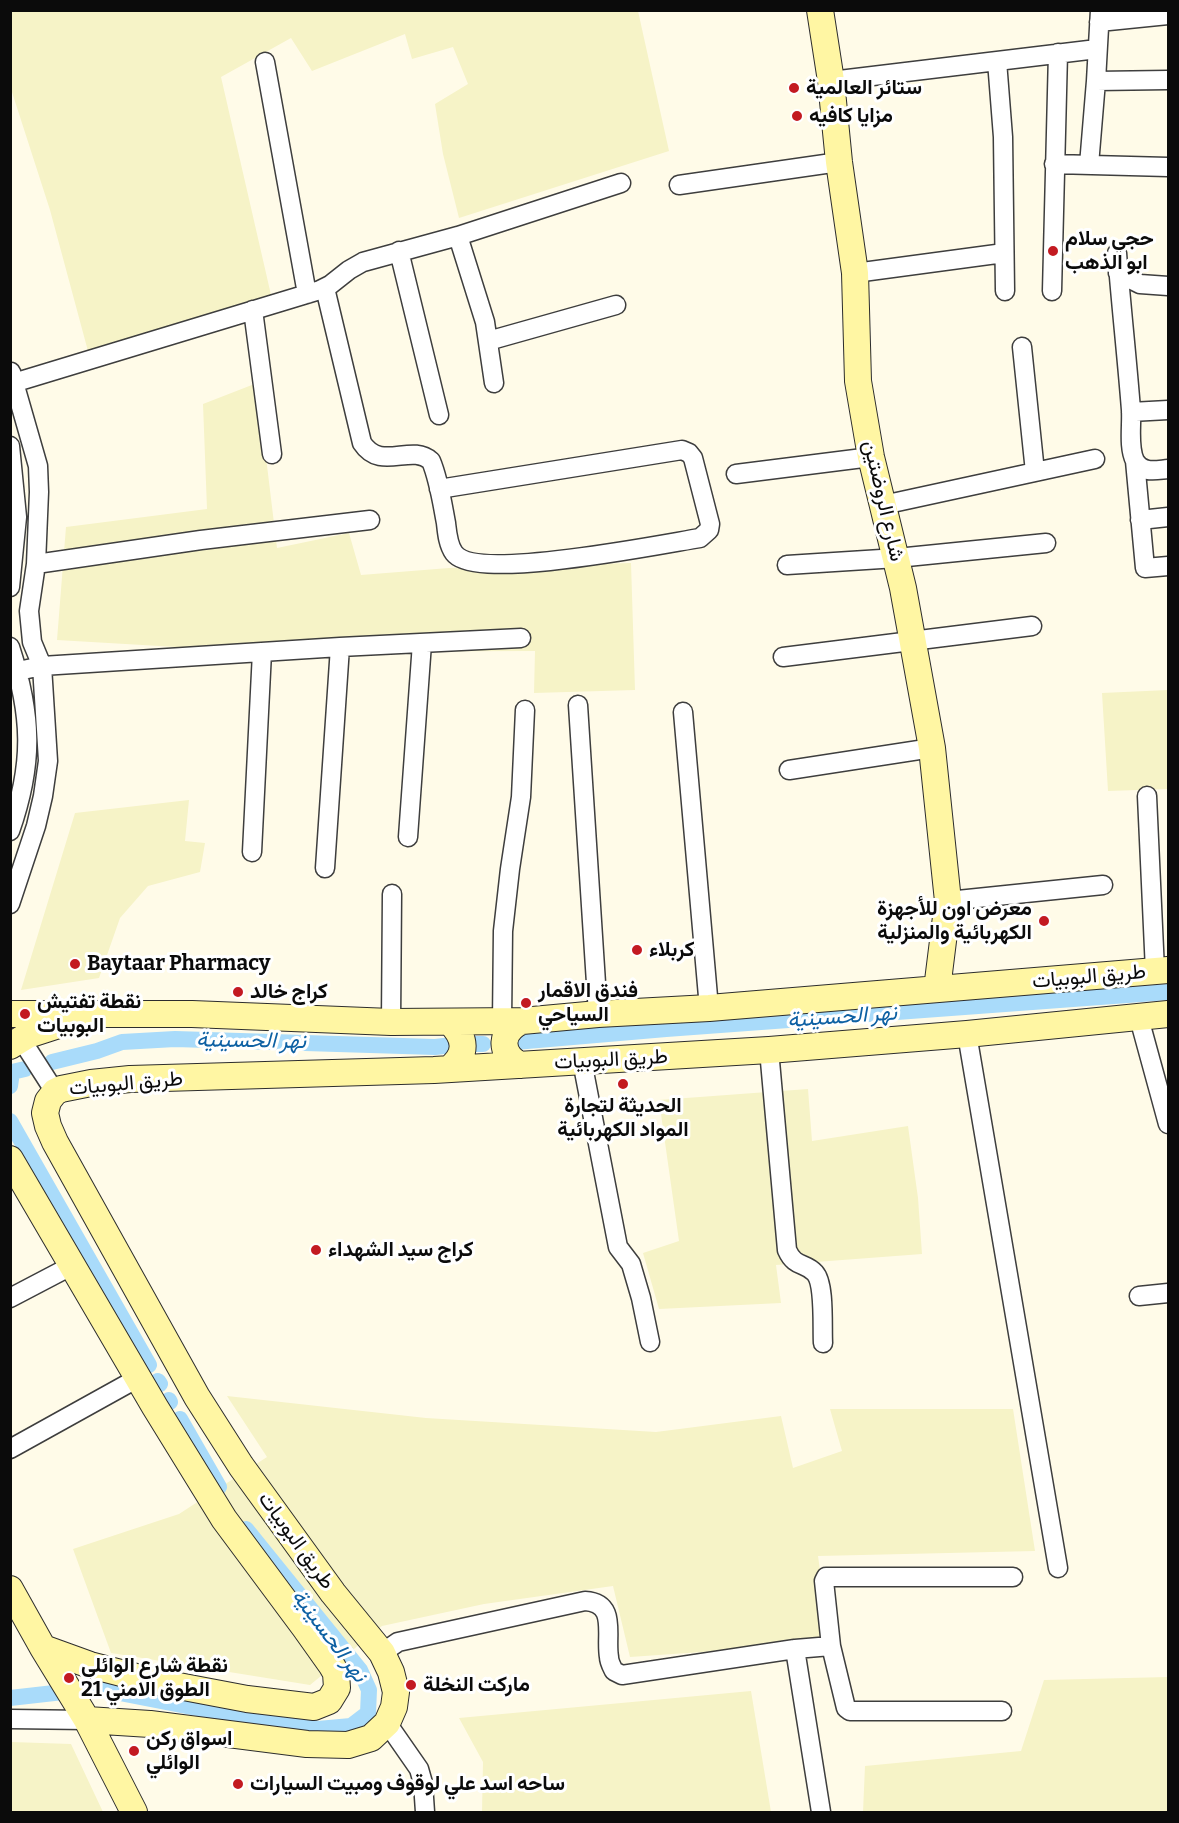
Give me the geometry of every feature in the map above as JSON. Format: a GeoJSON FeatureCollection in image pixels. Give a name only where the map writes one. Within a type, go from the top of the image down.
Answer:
{"type":"FeatureCollection","features":[{"type":"Feature","properties":{"kind":"main road","name":"شارع الروضتين"},"geometry":{"type":"LineString","coordinates":[[820,10],[855,273],[858,381],[871,457],[897,558],[932,748],[948,901],[937,989]]}},
{"type":"Feature","properties":{"kind":"main road","name":"طريق البوبيات"},"geometry":{"type":"LineString","coordinates":[[16,1042],[52,1026],[93,1014],[192,1014],[391,1022],[512,1021],[709,1008],[1162,971]]}},
{"type":"Feature","properties":{"kind":"main road"},"geometry":{"type":"LineString","coordinates":[[10,1014],[93,1014]]}},
{"type":"Feature","properties":{"kind":"main road","name":"طريق البوبيات"},"geometry":{"type":"LineString","coordinates":[[387,1723],[394,1707],[396,1692],[392,1672],[381,1653],[333,1593],[241,1466],[202,1405],[55,1142],[45,1113],[48,1101],[55,1092],[76,1085],[130,1079],[449,1069],[769,1050],[967,1034],[1168,1014]]}},
{"type":"Feature","properties":{"kind":"main road"},"geometry":{"type":"LineString","coordinates":[[512,1021],[515,1024],[508,1030],[504,1047],[512,1061],[520,1065]]}},
{"type":"Feature","properties":{"kind":"main road"},"geometry":{"type":"LineString","coordinates":[[449,1069],[456,1064],[463,1047],[461,1037],[450,1022]]}},
{"type":"Feature","properties":{"kind":"main road","name":"طريق البوبيات"},"geometry":{"type":"LineString","coordinates":[[10,1159],[169,1430],[224,1519],[332,1666],[336,1673],[337,1688],[329,1701],[314,1707],[247,1699],[152,1681],[90,1665],[43,1648]]}},
{"type":"Feature","properties":{"kind":"main road"},"geometry":{"type":"LineString","coordinates":[[137,1376],[146,1377],[160,1373],[168,1366],[171,1351]]}},
{"type":"Feature","properties":{"kind":"main road"},"geometry":{"type":"LineString","coordinates":[[169,1430],[172,1415],[178,1407],[188,1403],[202,1405]]}},
{"type":"Feature","properties":{"kind":"main road"},"geometry":{"type":"LineString","coordinates":[[10,1589],[83,1714],[134,1812]]}},
{"type":"Feature","properties":{"kind":"main road"},"geometry":{"type":"LineString","coordinates":[[83,1714],[84,1696],[90,1686],[109,1670]]}},
{"type":"Feature","properties":{"kind":"main road"},"geometry":{"type":"LineString","coordinates":[[83,1714],[307,1744],[348,1745],[371,1738],[387,1723]]}},
{"type":"Feature","properties":{"kind":"street"},"geometry":{"type":"LineString","coordinates":[[1089,165],[1100,16],[1168,15]]}},
{"type":"Feature","properties":{"kind":"street"},"geometry":{"type":"LineString","coordinates":[[831,81],[1097,49]]}},
{"type":"Feature","properties":{"kind":"street"},"geometry":{"type":"LineString","coordinates":[[1052,291],[1058,53]]}},
{"type":"Feature","properties":{"kind":"street"},"geometry":{"type":"LineString","coordinates":[[997,61],[1003,137],[1005,291]]}},
{"type":"Feature","properties":{"kind":"street"},"geometry":{"type":"LineString","coordinates":[[265,62],[307,294]]}},
{"type":"Feature","properties":{"kind":"street"},"geometry":{"type":"LineString","coordinates":[[1096,81],[1168,80]]}},
{"type":"Feature","properties":{"kind":"street"},"geometry":{"type":"LineString","coordinates":[[679,185],[839,162]]}},
{"type":"Feature","properties":{"kind":"street"},"geometry":{"type":"LineString","coordinates":[[1054,164],[1168,167]]}},
{"type":"Feature","properties":{"kind":"street"},"geometry":{"type":"LineString","coordinates":[[10,904],[36,826],[48,761],[42,666],[32,642],[29,611],[36,564],[38,466],[12,379],[307,294],[325,288],[356,266],[399,251],[458,236],[621,183]]}},
{"type":"Feature","properties":{"kind":"street"},"geometry":{"type":"LineString","coordinates":[[458,236],[485,322],[494,383]]}},
{"type":"Feature","properties":{"kind":"street"},"geometry":{"type":"LineString","coordinates":[[399,251],[439,416]]}},
{"type":"Feature","properties":{"kind":"street"},"geometry":{"type":"LineString","coordinates":[[855,273],[1004,253]]}},
{"type":"Feature","properties":{"kind":"street"},"geometry":{"type":"LineString","coordinates":[[1117,253],[1131,412],[1132,452],[1135,461],[1144,568],[1168,566]]}},
{"type":"Feature","properties":{"kind":"street"},"geometry":{"type":"LineString","coordinates":[[1118,273],[1140,284],[1168,286]]}},
{"type":"Feature","properties":{"kind":"street"},"geometry":{"type":"LineString","coordinates":[[325,288],[362,443],[377,456],[424,456],[432,464],[450,547],[460,560],[471,563],[525,563],[579,558],[700,538],[709,530],[710,524],[693,458],[682,450],[439,489]]}},
{"type":"Feature","properties":{"kind":"street"},"geometry":{"type":"LineString","coordinates":[[488,341],[616,305]]}},
{"type":"Feature","properties":{"kind":"street"},"geometry":{"type":"LineString","coordinates":[[253,310],[272,454]]}},
{"type":"Feature","properties":{"kind":"street"},"geometry":{"type":"LineString","coordinates":[[1022,347],[1035,472]]}},
{"type":"Feature","properties":{"kind":"street"},"geometry":{"type":"LineString","coordinates":[[1131,412],[1168,410]]}},
{"type":"Feature","properties":{"kind":"street"},"geometry":{"type":"LineString","coordinates":[[10,446],[17,517],[10,587]]}},
{"type":"Feature","properties":{"kind":"street"},"geometry":{"type":"LineString","coordinates":[[736,474],[871,457]]}},
{"type":"Feature","properties":{"kind":"street"},"geometry":{"type":"LineString","coordinates":[[883,505],[1095,459]]}},
{"type":"Feature","properties":{"kind":"street"},"geometry":{"type":"LineString","coordinates":[[1135,461],[1148,471],[1168,469]]}},
{"type":"Feature","properties":{"kind":"street"},"geometry":{"type":"LineString","coordinates":[[1140,520],[1168,517]]}},
{"type":"Feature","properties":{"kind":"street"},"geometry":{"type":"LineString","coordinates":[[36,564],[201,540],[370,520]]}},
{"type":"Feature","properties":{"kind":"street"},"geometry":{"type":"LineString","coordinates":[[788,565],[897,558],[1046,543]]}},
{"type":"Feature","properties":{"kind":"street"},"geometry":{"type":"LineString","coordinates":[[783,657],[1032,626]]}},
{"type":"Feature","properties":{"kind":"street"},"geometry":{"type":"LineString","coordinates":[[18,671],[42,666],[520,638]]}},
{"type":"Feature","properties":{"kind":"street"},"geometry":{"type":"LineString","coordinates":[[408,837],[422,643]]}},
{"type":"Feature","properties":{"kind":"street"},"geometry":{"type":"LineString","coordinates":[[10,647],[18,671],[18,718],[28,734],[22,795],[10,831]]}},
{"type":"Feature","properties":{"kind":"street"},"geometry":{"type":"LineString","coordinates":[[325,868],[340,647]]}},
{"type":"Feature","properties":{"kind":"street"},"geometry":{"type":"LineString","coordinates":[[252,852],[262,652]]}},
{"type":"Feature","properties":{"kind":"street"},"geometry":{"type":"LineString","coordinates":[[578,705],[598,1014]]}},
{"type":"Feature","properties":{"kind":"street"},"geometry":{"type":"LineString","coordinates":[[512,1021],[504,931],[510,869],[521,797],[525,710]]}},
{"type":"Feature","properties":{"kind":"street"},"geometry":{"type":"LineString","coordinates":[[683,712],[709,1008]]}},
{"type":"Feature","properties":{"kind":"street"},"geometry":{"type":"LineString","coordinates":[[789,770],[932,748]]}},
{"type":"Feature","properties":{"kind":"street"},"geometry":{"type":"LineString","coordinates":[[1147,796],[1162,971]]}},
{"type":"Feature","properties":{"kind":"street"},"geometry":{"type":"LineString","coordinates":[[948,901],[1102,885]]}},
{"type":"Feature","properties":{"kind":"street"},"geometry":{"type":"LineString","coordinates":[[391,1022],[392,894]]}},
{"type":"Feature","properties":{"kind":"street"},"geometry":{"type":"LineString","coordinates":[[1139,1018],[1168,1124]]}},
{"type":"Feature","properties":{"kind":"street"},"geometry":{"type":"LineString","coordinates":[[967,1034],[1058,1568]]}},
{"type":"Feature","properties":{"kind":"street"},"geometry":{"type":"LineString","coordinates":[[16,1042],[55,1092]]}},
{"type":"Feature","properties":{"kind":"street"},"geometry":{"type":"LineString","coordinates":[[769,1050],[787,1250],[794,1262],[811,1269],[817,1275],[822,1287],[823,1342]]}},
{"type":"Feature","properties":{"kind":"street"},"geometry":{"type":"LineString","coordinates":[[582,1061],[618,1247],[631,1264],[650,1342]]}},
{"type":"Feature","properties":{"kind":"street"},"geometry":{"type":"LineString","coordinates":[[10,1298],[73,1265]]}},
{"type":"Feature","properties":{"kind":"street"},"geometry":{"type":"LineString","coordinates":[[1139,1296],[1168,1293]]}},
{"type":"Feature","properties":{"kind":"street"},"geometry":{"type":"LineString","coordinates":[[10,1449],[137,1376]]}},
{"type":"Feature","properties":{"kind":"street"},"geometry":{"type":"LineString","coordinates":[[1002,1711],[850,1711],[846,1708],[831,1646],[824,1581],[826,1577],[1013,1577]]}},
{"type":"Feature","properties":{"kind":"street"},"geometry":{"type":"LineString","coordinates":[[381,1653],[398,1642],[585,1601],[596,1602],[603,1608],[608,1620],[609,1658],[614,1671],[622,1675],[795,1649],[831,1646]]}},
{"type":"Feature","properties":{"kind":"street"},"geometry":{"type":"LineString","coordinates":[[795,1649],[820,1812]]}},
{"type":"Feature","properties":{"kind":"street"},"geometry":{"type":"LineString","coordinates":[[10,1719],[83,1714]]}},
{"type":"Feature","properties":{"kind":"street"},"geometry":{"type":"LineString","coordinates":[[387,1723],[419,1769],[423,1783],[425,1812]]}},
{"type":"Feature","properties":{"kind":"shaded area"},"geometry":{"type":"Polygon","coordinates":[[[10,11],[638,11],[669,151],[459,218],[443,154],[435,104],[468,84],[453,47],[412,59],[405,34],[312,71],[291,38],[221,77],[274,308],[92,366],[50,210],[11,89],[10,11]]]}},
{"type":"Feature","properties":{"kind":"shaded area"},"geometry":{"type":"Polygon","coordinates":[[[257,383],[277,548],[349,533],[361,575],[449,568],[631,563],[635,690],[534,693],[535,651],[262,652],[57,640],[66,527],[207,509],[203,404],[257,383]]]}},
{"type":"Feature","properties":{"kind":"shaded area"},"geometry":{"type":"Polygon","coordinates":[[[1168,690],[1168,789],[1108,791],[1102,693],[1168,690]]]}},
{"type":"Feature","properties":{"kind":"shaded area"},"geometry":{"type":"Polygon","coordinates":[[[189,800],[185,841],[205,843],[200,872],[148,886],[120,918],[99,978],[21,990],[75,813],[189,800]]]}},
{"type":"Feature","properties":{"kind":"shaded area"},"geometry":{"type":"Polygon","coordinates":[[[808,1089],[812,1141],[908,1126],[918,1198],[922,1254],[776,1265],[781,1303],[659,1309],[643,1253],[679,1241],[659,1100],[808,1089]]]}},
{"type":"Feature","properties":{"kind":"shaded area"},"geometry":{"type":"Polygon","coordinates":[[[227,1396],[426,1418],[656,1432],[781,1416],[793,1468],[842,1451],[830,1409],[1013,1409],[1035,1551],[818,1556],[830,1643],[630,1657],[613,1586],[484,1604],[382,1626],[310,1685],[111,1653],[73,1549],[179,1514],[267,1457],[227,1396]]]}},
{"type":"Feature","properties":{"kind":"shaded area"},"geometry":{"type":"Polygon","coordinates":[[[1168,1677],[1168,1812],[863,1812],[865,1766],[1021,1751],[1044,1680],[1168,1677]]]}},
{"type":"Feature","properties":{"kind":"shaded area"},"geometry":{"type":"Polygon","coordinates":[[[751,1691],[771,1812],[482,1812],[483,1762],[459,1718],[751,1691]]]}},
{"type":"Feature","properties":{"kind":"shaded area"},"geometry":{"type":"Polygon","coordinates":[[[11,1742],[71,1744],[103,1812],[11,1812],[11,1742]]]}},
{"type":"Feature","properties":{"kind":"waterway","name":"نهر الحسينية"},"geometry":{"type":"LineString","coordinates":[[515,1042],[1168,992]]}},
{"type":"Feature","properties":{"kind":"waterway","name":"نهر الحسينية"},"geometry":{"type":"LineString","coordinates":[[52,1062],[122,1042],[175,1039],[435,1047],[453,1045]]}},
{"type":"Feature","properties":{"kind":"waterway","name":"نهر الحسينية"},"geometry":{"type":"LineString","coordinates":[[472,1044],[483,1044]]}},
{"type":"Feature","properties":{"kind":"waterway","name":"نهر الحسينية"},"geometry":{"type":"LineString","coordinates":[[10,1086],[12,1072],[25,1069]]}},
{"type":"Feature","properties":{"kind":"waterway","name":"نهر الحسينية"},"geometry":{"type":"LineString","coordinates":[[10,1121],[149,1365]]}},
{"type":"Feature","properties":{"kind":"waterway","name":"نهر الحسينية"},"geometry":{"type":"LineString","coordinates":[[180,1419],[219,1487]]}},
{"type":"Feature","properties":{"kind":"waterway","name":"نهر الحسينية"},"geometry":{"type":"LineString","coordinates":[[94,1688],[253,1719],[318,1729],[351,1726],[368,1713],[369,1690],[360,1670],[246,1529]]}},
{"type":"Feature","properties":{"kind":"waterway","name":"نهر الحسينية"},"geometry":{"type":"LineString","coordinates":[[10,1698],[72,1691]]}},
{"type":"Feature","properties":{"kind":"place","name":"ستائر العالمية"},"geometry":{"type":"Point","coordinates":[794,88]}},
{"type":"Feature","properties":{"kind":"place","name":"مزايا كافيه"},"geometry":{"type":"Point","coordinates":[797,116]}},
{"type":"Feature","properties":{"kind":"place","name":"حجي سلام ابو الذهب"},"geometry":{"type":"Point","coordinates":[1053,251]}},
{"type":"Feature","properties":{"kind":"place","name":"معرض اون للأجهزة الكهربائية والمنزلية"},"geometry":{"type":"Point","coordinates":[1044,921]}},
{"type":"Feature","properties":{"kind":"place","name":"كربلاء"},"geometry":{"type":"Point","coordinates":[637,950]}},
{"type":"Feature","properties":{"kind":"place","name":"Baytaar Pharmacy"},"geometry":{"type":"Point","coordinates":[75,964]}},
{"type":"Feature","properties":{"kind":"place","name":"كراج خالد"},"geometry":{"type":"Point","coordinates":[238,992]}},
{"type":"Feature","properties":{"kind":"place","name":"فندق الاقمار السياحي"},"geometry":{"type":"Point","coordinates":[526,1003]}},
{"type":"Feature","properties":{"kind":"place","name":"نقطة تفتيش البوبيات"},"geometry":{"type":"Point","coordinates":[25,1014]}},
{"type":"Feature","properties":{"kind":"place","name":"الحديثة لتجارة المواد الكهربائية"},"geometry":{"type":"Point","coordinates":[623,1084]}},
{"type":"Feature","properties":{"kind":"place","name":"كراج سيد الشهداء"},"geometry":{"type":"Point","coordinates":[316,1250]}},
{"type":"Feature","properties":{"kind":"place","name":"نقطة شارع الوائلي الطوق الامني 21"},"geometry":{"type":"Point","coordinates":[69,1678]}},
{"type":"Feature","properties":{"kind":"place","name":"ماركت النخلة"},"geometry":{"type":"Point","coordinates":[411,1685]}},
{"type":"Feature","properties":{"kind":"place","name":"اسواق ركن الوائلي"},"geometry":{"type":"Point","coordinates":[134,1751]}},
{"type":"Feature","properties":{"kind":"place","name":"ساحه اسد علي لوقوف ومبيت السيارات"},"geometry":{"type":"Point","coordinates":[238,1784]}}]}
